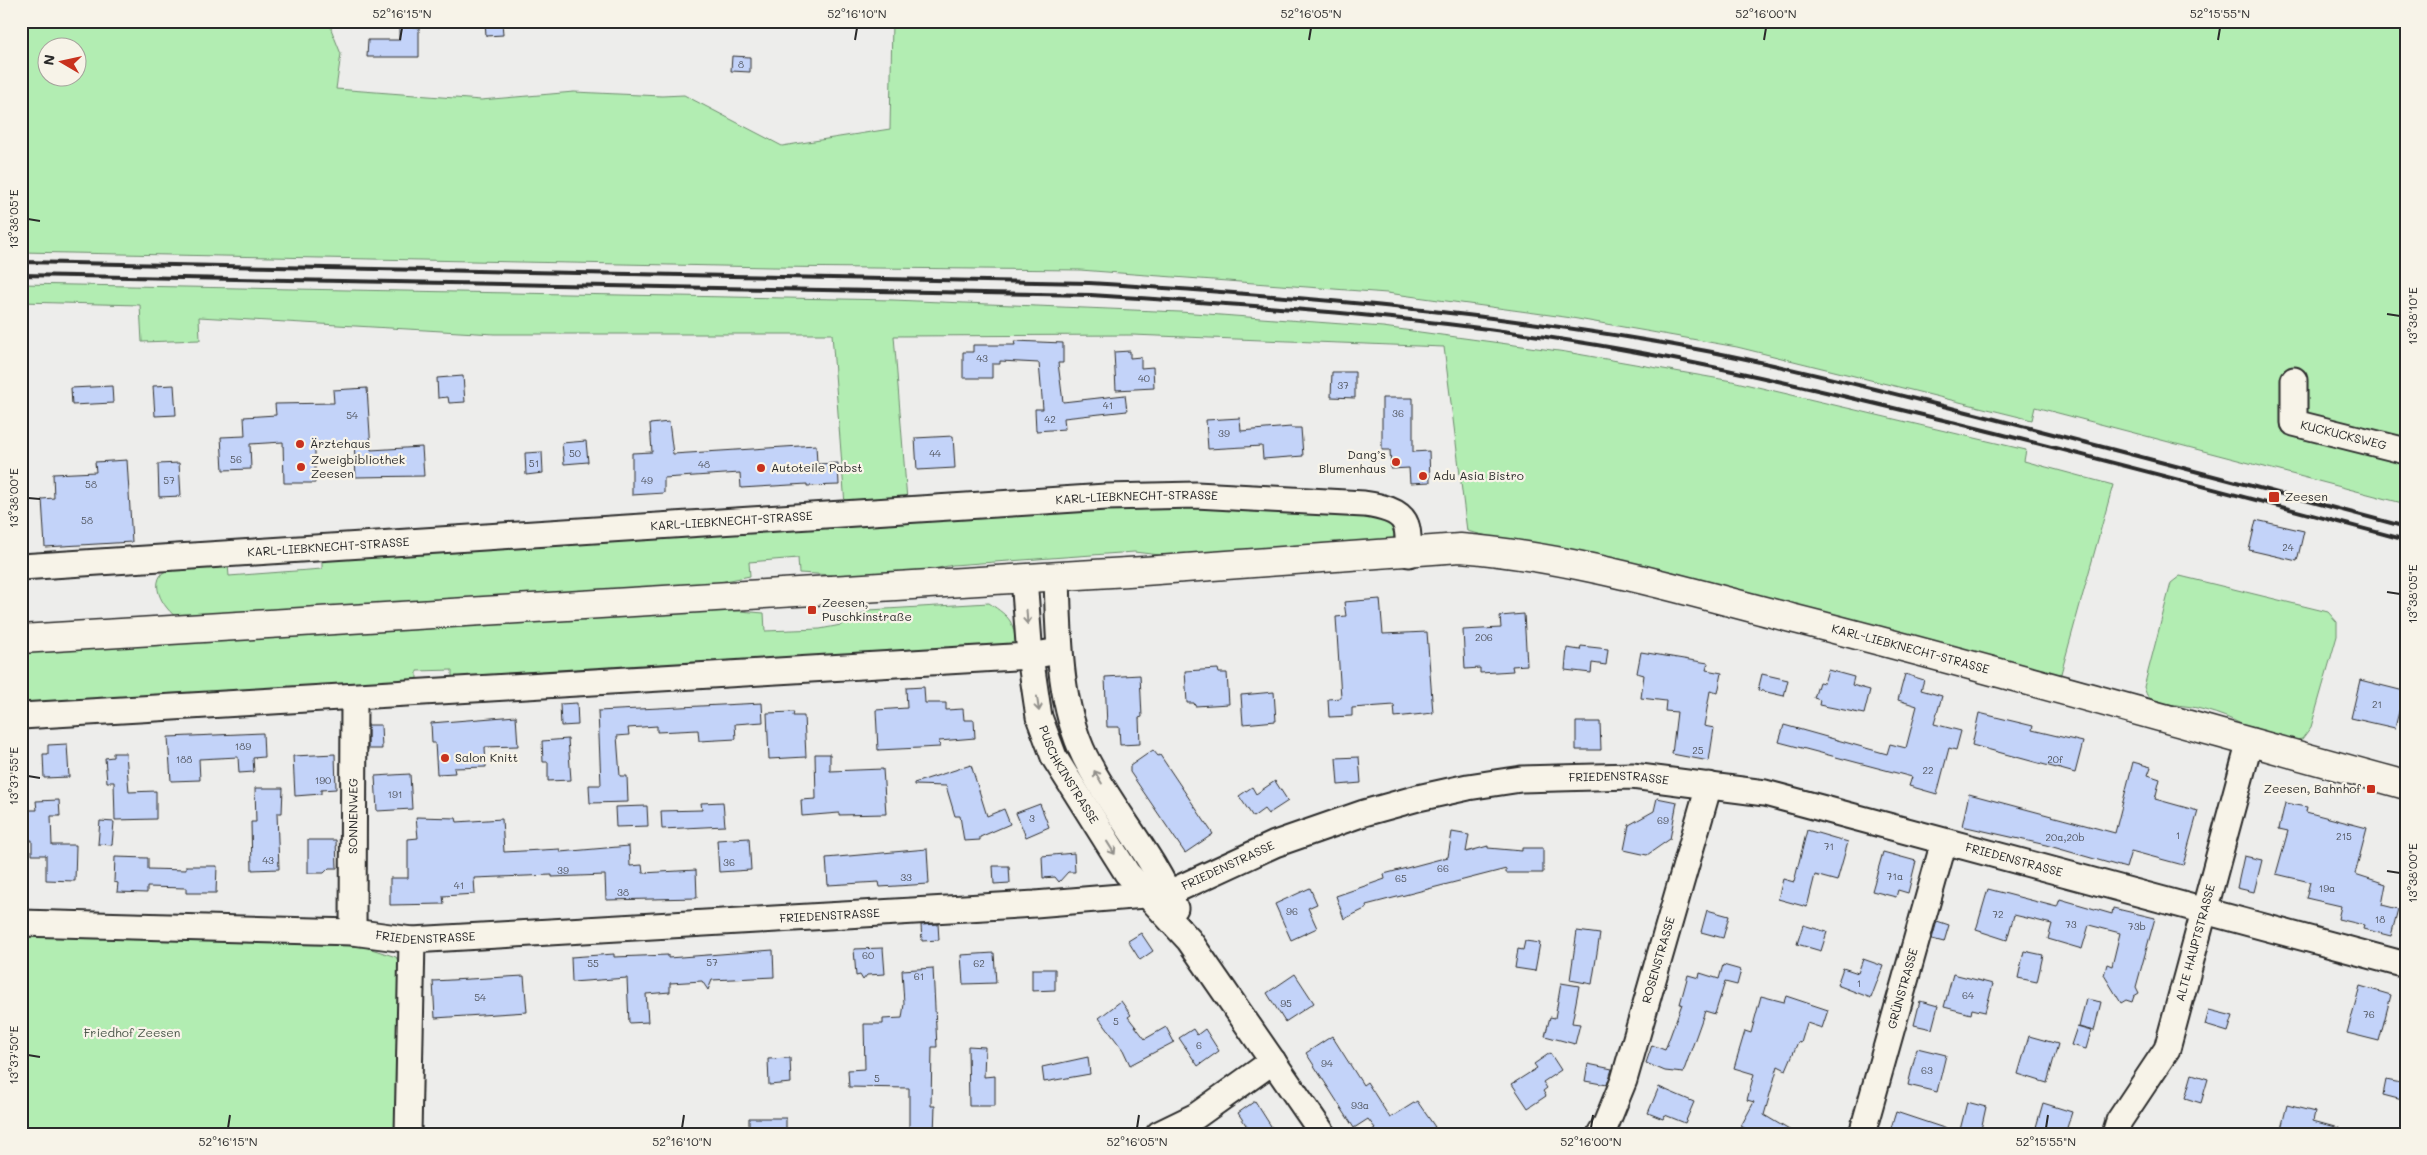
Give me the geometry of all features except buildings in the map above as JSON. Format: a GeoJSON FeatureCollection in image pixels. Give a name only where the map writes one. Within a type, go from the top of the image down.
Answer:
{"type":"FeatureCollection","features":[{"type":"Feature","properties":{"kind":"main road","name":"KARL-LIEBKNECHT-STRASSE"},"geometry":{"type":"LineString","coordinates":[[21,639],[1057,577],[1409,554],[1460,548],[1505,552],[1627,575],[2250,741],[2406,785]]}},
{"type":"Feature","properties":{"kind":"street","name":"KUCKUCKSWEG"},"geometry":{"type":"LineString","coordinates":[[2294,380],[2294,423],[2406,451]]}},
{"type":"Feature","properties":{"kind":"street","name":"KARL-LIEBKNECHT-STRASSE"},"geometry":{"type":"LineString","coordinates":[[21,567],[1076,499],[1196,495],[1364,504],[1382,507],[1396,513],[1406,524],[1409,554]]}},
{"type":"Feature","properties":{"kind":"street","name":"PUSCHKINSTRASSE"},"geometry":{"type":"LineString","coordinates":[[1057,577],[1059,651],[1069,714],[1085,756],[1144,848],[1158,894],[1323,1134]]}},
{"type":"Feature","properties":{"kind":"street","name":"PUSCHKINSTRASSE"},"geometry":{"type":"LineString","coordinates":[[1024,578],[1030,656],[1039,717],[1054,757],[1127,874],[1158,894]]}},
{"type":"Feature","properties":{"kind":"street"},"geometry":{"type":"LineString","coordinates":[[21,716],[354,699],[1030,656],[1059,651]]}},
{"type":"Feature","properties":{"kind":"street","name":"SONNENWEG"},"geometry":{"type":"LineString","coordinates":[[353,932],[354,699]]}},
{"type":"Feature","properties":{"kind":"street","name":"ALTE HAUPTSTRASSE"},"geometry":{"type":"LineString","coordinates":[[2115,1134],[2119,1121],[2167,1049],[2250,741]]}},
{"type":"Feature","properties":{"kind":"street","name":"FRIEDENSTRASSE"},"geometry":{"type":"LineString","coordinates":[[21,923],[353,932],[412,940],[1025,904],[1158,894],[1275,844],[1364,813],[1468,787],[1521,780],[1585,776],[1632,776],[1765,793],[2406,965]]}},
{"type":"Feature","properties":{"kind":"street","name":"ROSENSTRASSE"},"geometry":{"type":"LineString","coordinates":[[1600,1134],[1624,1080],[1709,785]]}},
{"type":"Feature","properties":{"kind":"street","name":"GRÜNSTRASSE"},"geometry":{"type":"LineString","coordinates":[[1862,1134],[1944,842]]}},
{"type":"Feature","properties":{"kind":"street"},"geometry":{"type":"LineString","coordinates":[[408,1134],[412,940]]}},
{"type":"Feature","properties":{"kind":"street"},"geometry":{"type":"LineString","coordinates":[[1159,1134],[1196,1116],[1273,1061]]}},
{"type":"Feature","properties":{"kind":"green space"},"geometry":{"type":"Polygon","coordinates":[[[21,21],[334,21],[331,29],[341,54],[336,89],[481,100],[574,92],[662,96],[684,95],[782,146],[890,129],[892,21],[2406,21],[2406,504],[2035,407],[2032,420],[1737,347],[1572,318],[1387,293],[1080,270],[771,267],[21,252],[21,21]]]}},
{"type":"Feature","properties":{"kind":"green space"},"geometry":{"type":"Polygon","coordinates":[[[21,284],[893,300],[1180,312],[1383,327],[1566,352],[1732,381],[2026,450],[2024,461],[2113,485],[2060,677],[1673,572],[1532,547],[1467,531],[1444,347],[1132,335],[894,336],[907,500],[845,505],[832,334],[494,334],[199,317],[200,340],[142,342],[140,305],[21,302],[21,284]]]}},
{"type":"Feature","properties":{"kind":"green space"},"geometry":{"type":"Polygon","coordinates":[[[1102,505],[1363,512],[1390,523],[1394,534],[1393,540],[1177,557],[1134,552],[953,565],[918,572],[865,577],[799,573],[798,558],[749,562],[750,576],[696,587],[179,619],[162,601],[158,586],[163,572],[171,567],[228,565],[229,576],[322,569],[322,555],[1102,505]]]}},
{"type":"Feature","properties":{"kind":"green space"},"geometry":{"type":"Polygon","coordinates":[[[2180,576],[2328,612],[2337,622],[2337,636],[2311,727],[2302,739],[2274,739],[2215,713],[2192,707],[2160,703],[2148,697],[2144,687],[2171,583],[2180,576]]]}},
{"type":"Feature","properties":{"kind":"green space"},"geometry":{"type":"Polygon","coordinates":[[[989,603],[1010,621],[1014,632],[1016,648],[452,682],[452,670],[417,671],[417,680],[406,684],[21,707],[21,649],[702,608],[764,613],[765,631],[820,629],[841,625],[869,610],[989,603]]]}},
{"type":"Feature","properties":{"kind":"green space","name":"Friedhof Zeesen"},"geometry":{"type":"Polygon","coordinates":[[[21,932],[344,940],[396,957],[402,968],[403,1134],[21,1134],[21,932]]]}},
{"type":"Feature","properties":{"kind":"railway"},"geometry":{"type":"LineString","coordinates":[[21,262],[1089,283],[1324,300],[1479,316],[1635,338],[1773,365],[2012,423],[2406,527]]}},
{"type":"Feature","properties":{"kind":"railway"},"geometry":{"type":"LineString","coordinates":[[21,275],[1091,295],[1356,314],[1422,321],[1554,338],[1620,349],[1788,383],[2068,451],[2406,540]]}},
{"type":"Feature","properties":{"kind":"place","name":"Ärztehaus"},"geometry":{"type":"Point","coordinates":[300,444]}},
{"type":"Feature","properties":{"kind":"place","name":"Dang‘s Blumenhaus"},"geometry":{"type":"Point","coordinates":[1396,462]}},
{"type":"Feature","properties":{"kind":"place","name":"Zweigbibliothek Zeesen"},"geometry":{"type":"Point","coordinates":[301,467]}},
{"type":"Feature","properties":{"kind":"place","name":"Autoteile Pabst"},"geometry":{"type":"Point","coordinates":[761,468]}},
{"type":"Feature","properties":{"kind":"place","name":"Adu Asia Bistro"},"geometry":{"type":"Point","coordinates":[1423,476]}},
{"type":"Feature","properties":{"kind":"place","name":"Zeesen"},"geometry":{"type":"Point","coordinates":[2274,497]}},
{"type":"Feature","properties":{"kind":"place","name":"Zeesen, Puschkinstraße"},"geometry":{"type":"Point","coordinates":[812,610]}},
{"type":"Feature","properties":{"kind":"place","name":"Salon Knitt"},"geometry":{"type":"Point","coordinates":[445,758]}},
{"type":"Feature","properties":{"kind":"place","name":"Zeesen, Bahnhof"},"geometry":{"type":"Point","coordinates":[2371,789]}}]}
